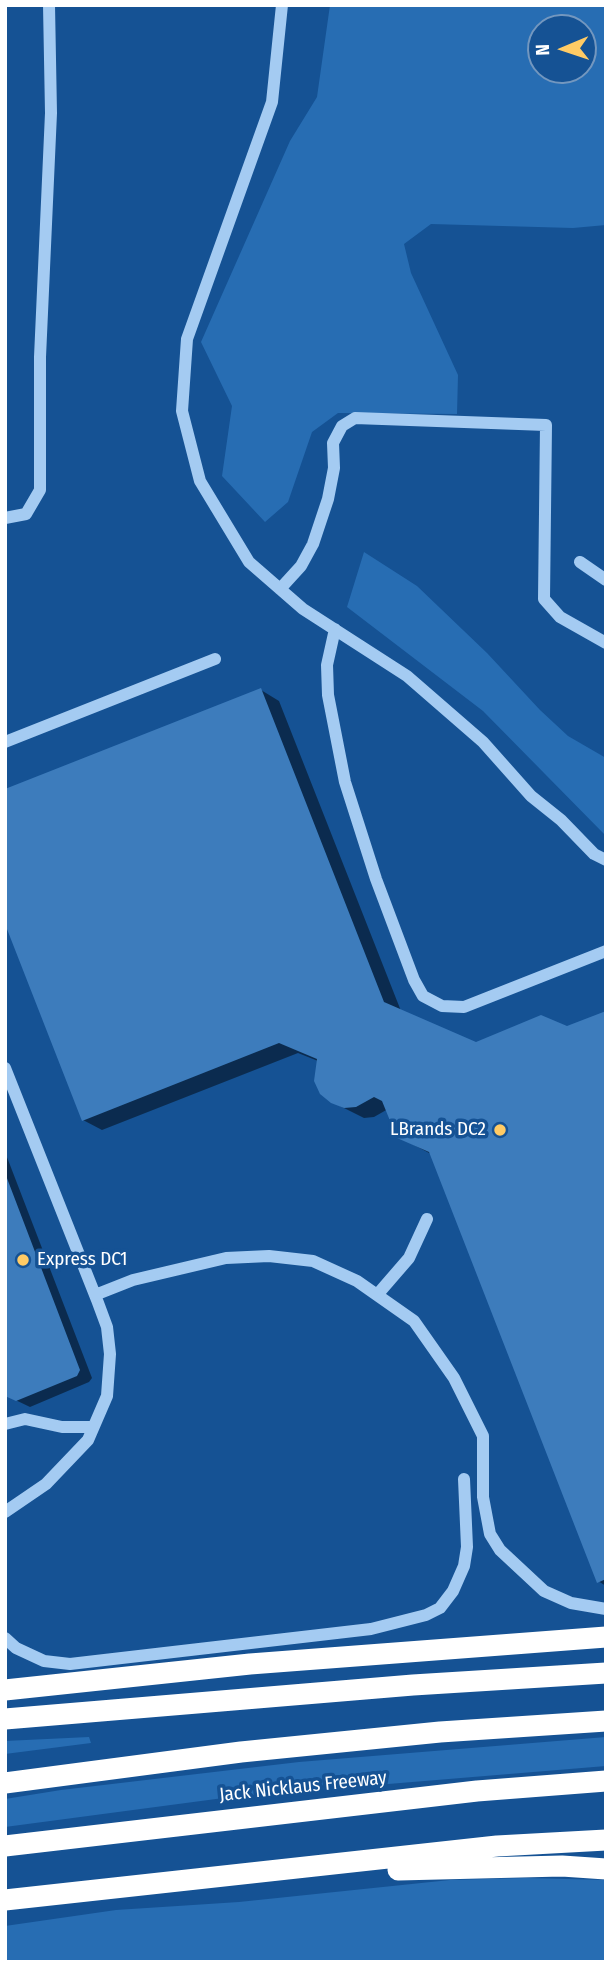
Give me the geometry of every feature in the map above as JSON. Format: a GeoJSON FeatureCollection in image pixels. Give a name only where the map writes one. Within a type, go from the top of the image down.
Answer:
{"type":"FeatureCollection","features":[{"type":"Feature","properties":{"kind":"highway"},"geometry":{"type":"LineString","coordinates":[[5,1690],[250,1664],[606,1637]]}},
{"type":"Feature","properties":{"kind":"highway"},"geometry":{"type":"LineString","coordinates":[[5,1719],[413,1685],[606,1673]]}},
{"type":"Feature","properties":{"kind":"highway"},"geometry":{"type":"LineString","coordinates":[[5,1783],[254,1751],[440,1732],[606,1721]]}},
{"type":"Feature","properties":{"kind":"highway","name":"Jack Nicklaus Freeway"},"geometry":{"type":"LineString","coordinates":[[5,1846],[463,1792],[606,1781]]}},
{"type":"Feature","properties":{"kind":"highway"},"geometry":{"type":"LineString","coordinates":[[5,1899],[497,1846],[606,1840]]}},
{"type":"Feature","properties":{"kind":"highway"},"geometry":{"type":"LineString","coordinates":[[259,1873],[562,1866],[606,1869]]}},
{"type":"Feature","properties":{"kind":"street"},"geometry":{"type":"LineString","coordinates":[[5,518],[26,514],[40,490],[40,357],[51,113],[49,5]]}},
{"type":"Feature","properties":{"kind":"street"},"geometry":{"type":"LineString","coordinates":[[282,5],[272,102],[187,339],[182,411],[200,481],[249,562],[280,589],[335,629],[407,676],[483,741],[531,796],[561,820],[594,854],[606,860]]}},
{"type":"Feature","properties":{"kind":"street"},"geometry":{"type":"LineString","coordinates":[[280,589],[301,566],[313,544],[328,499],[334,468],[333,443],[342,426],[355,418],[546,425],[544,599],[560,617],[606,643]]}},
{"type":"Feature","properties":{"kind":"street"},"geometry":{"type":"LineString","coordinates":[[580,562],[606,580]]}},
{"type":"Feature","properties":{"kind":"street"},"geometry":{"type":"LineString","coordinates":[[335,629],[327,665],[328,695],[345,782],[376,879],[414,980],[423,996],[442,1006],[464,1007],[606,951]]}},
{"type":"Feature","properties":{"kind":"street"},"geometry":{"type":"LineString","coordinates":[[5,742],[215,659]]}},
{"type":"Feature","properties":{"kind":"street"},"geometry":{"type":"LineString","coordinates":[[5,1068],[107,1327],[110,1353],[107,1396],[88,1440],[46,1484],[5,1512]]}},
{"type":"Feature","properties":{"kind":"street"},"geometry":{"type":"LineString","coordinates":[[377,1295],[409,1258],[427,1219]]}},
{"type":"Feature","properties":{"kind":"street"},"geometry":{"type":"LineString","coordinates":[[95,1295],[133,1280],[226,1258],[269,1256],[313,1261],[357,1281],[414,1321],[454,1378],[483,1436],[483,1497],[490,1534],[500,1550],[544,1591],[571,1603],[606,1609]]}},
{"type":"Feature","properties":{"kind":"street"},"geometry":{"type":"LineString","coordinates":[[5,1424],[25,1419],[62,1427],[93,1427]]}},
{"type":"Feature","properties":{"kind":"street"},"geometry":{"type":"LineString","coordinates":[[5,1638],[16,1648],[44,1661],[70,1664],[371,1629],[426,1615],[440,1608],[453,1591],[464,1566],[467,1547],[464,1479]]}},
{"type":"Feature","properties":{"kind":"shaded area"},"geometry":{"type":"Polygon","coordinates":[[[330,5],[606,5],[606,225],[573,228],[431,224],[404,244],[411,273],[458,375],[457,414],[338,413],[312,432],[288,502],[265,522],[222,476],[232,406],[201,342],[290,141],[317,97],[330,5]]]}},
{"type":"Feature","properties":{"kind":"shaded area"},"geometry":{"type":"Polygon","coordinates":[[[364,552],[417,586],[568,736],[606,758],[606,836],[483,711],[347,607],[364,552]]]}},
{"type":"Feature","properties":{"kind":"shaded area"},"geometry":{"type":"Polygon","coordinates":[[[89,1737],[91,1743],[5,1754],[5,1741],[89,1737]]]}},
{"type":"Feature","properties":{"kind":"shaded area"},"geometry":{"type":"Polygon","coordinates":[[[606,1737],[606,1766],[231,1797],[5,1827],[5,1799],[61,1790],[299,1762],[606,1737]]]}},
{"type":"Feature","properties":{"kind":"shaded area"},"geometry":{"type":"Polygon","coordinates":[[[450,1880],[606,1880],[606,1962],[5,1962],[5,1926],[116,1910],[239,1902],[450,1880]]]}},
{"type":"Feature","properties":{"kind":"building","name":"LBrands DC2"},"geometry":{"type":"Polygon","coordinates":[[[261,688],[384,1002],[476,1042],[541,1015],[567,1026],[606,1011],[606,1579],[597,1583],[429,1152],[397,1138],[382,1101],[374,1097],[356,1107],[344,1108],[331,1103],[320,1094],[314,1081],[317,1059],[279,1043],[82,1121],[5,924],[5,789],[261,688]]]}},
{"type":"Feature","properties":{"kind":"building","name":"Express DC1"},"geometry":{"type":"Polygon","coordinates":[[[5,1173],[80,1370],[77,1376],[16,1401],[5,1396],[5,1173]]]}},
{"type":"Feature","properties":{"kind":"place","name":"LBrands DC2"},"geometry":{"type":"Point","coordinates":[500,1130]}},
{"type":"Feature","properties":{"kind":"place","name":"Express DC1"},"geometry":{"type":"Point","coordinates":[23,1260]}}]}
